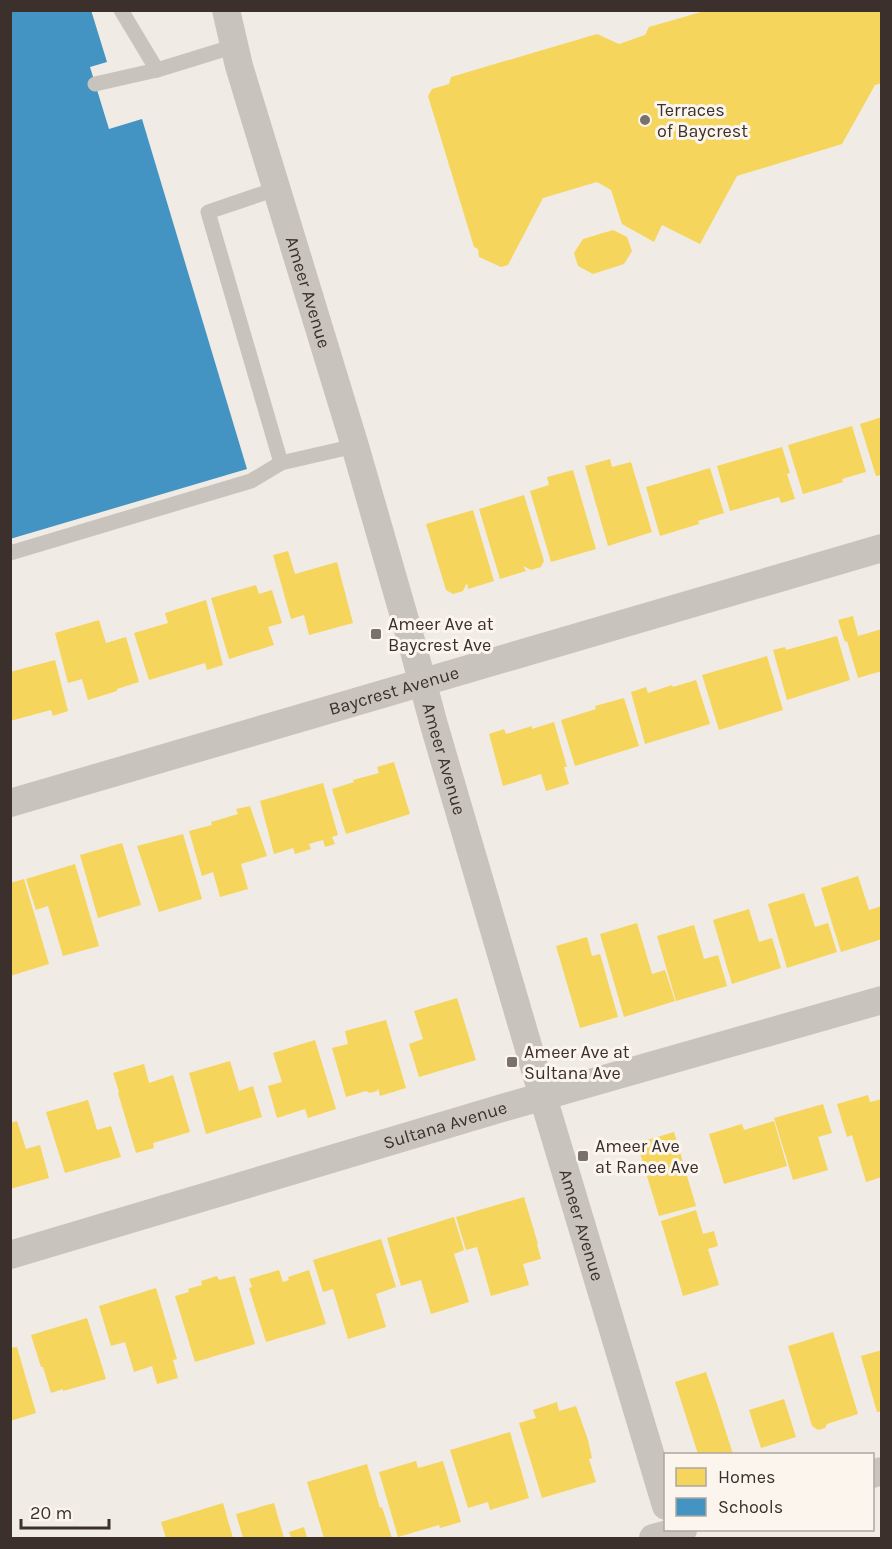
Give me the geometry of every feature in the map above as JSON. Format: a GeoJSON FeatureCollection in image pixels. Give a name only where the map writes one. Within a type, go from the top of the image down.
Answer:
{"type":"FeatureCollection","features":[{"type":"Feature","properties":{"kind":"street","name":"Ameer Avenue"},"geometry":{"type":"LineString","coordinates":[[226,10],[239,66],[355,446],[422,683],[664,1509]]}},
{"type":"Feature","properties":{"kind":"street","name":"Baycrest Avenue"},"geometry":{"type":"LineString","coordinates":[[10,803],[882,548]]}},
{"type":"Feature","properties":{"kind":"street","name":"Sultana Avenue"},"geometry":{"type":"LineString","coordinates":[[10,1255],[543,1097],[882,1000]]}},
{"type":"Feature","properties":{"kind":"lane"},"geometry":{"type":"LineString","coordinates":[[121,10],[157,70]]}},
{"type":"Feature","properties":{"kind":"lane"},"geometry":{"type":"LineString","coordinates":[[95,84],[157,70],[235,46]]}},
{"type":"Feature","properties":{"kind":"lane"},"geometry":{"type":"LineString","coordinates":[[276,189],[208,212],[280,463]]}},
{"type":"Feature","properties":{"kind":"lane"},"geometry":{"type":"LineString","coordinates":[[10,553],[251,481],[280,463],[355,446]]}},
{"type":"Feature","properties":{"kind":"building: Homes","name":"Terraces of Baycrest"},"geometry":{"type":"Polygon","coordinates":[[[708,10],[882,10],[882,83],[875,85],[842,144],[737,176],[700,244],[662,225],[654,242],[622,224],[611,190],[597,182],[543,198],[508,265],[501,267],[479,257],[428,96],[432,89],[449,84],[451,77],[597,34],[619,44],[645,35],[649,27],[708,10]]]}},
{"type":"Feature","properties":{"kind":"building: Homes"},"geometry":{"type":"Polygon","coordinates":[[[613,230],[627,237],[632,251],[624,264],[593,274],[578,266],[574,253],[583,239],[613,230]]]}},
{"type":"Feature","properties":{"kind":"building: Homes"},"geometry":{"type":"Polygon","coordinates":[[[882,417],[882,475],[876,476],[860,424],[882,417]]]}},
{"type":"Feature","properties":{"kind":"building: Homes"},"geometry":{"type":"Polygon","coordinates":[[[852,426],[866,472],[842,479],[843,482],[803,494],[788,445],[852,426]]]}},
{"type":"Feature","properties":{"kind":"building: Homes"},"geometry":{"type":"Polygon","coordinates":[[[782,447],[795,499],[781,503],[779,497],[730,511],[717,466],[782,447]]]}},
{"type":"Feature","properties":{"kind":"building: Homes"},"geometry":{"type":"Polygon","coordinates":[[[610,459],[612,467],[631,462],[652,532],[608,546],[585,466],[610,459]]]}},
{"type":"Feature","properties":{"kind":"building: Homes"},"geometry":{"type":"Polygon","coordinates":[[[710,468],[724,513],[698,521],[699,524],[660,536],[646,487],[710,468]]]}},
{"type":"Feature","properties":{"kind":"building: Homes"},"geometry":{"type":"Polygon","coordinates":[[[573,470],[596,549],[551,562],[530,491],[549,485],[547,477],[573,470]]]}},
{"type":"Feature","properties":{"kind":"building: Homes"},"geometry":{"type":"Polygon","coordinates":[[[524,495],[544,561],[541,567],[531,570],[523,566],[526,571],[500,579],[479,509],[524,495]]]}},
{"type":"Feature","properties":{"kind":"building: Homes"},"geometry":{"type":"Polygon","coordinates":[[[473,510],[494,581],[468,589],[467,583],[463,591],[453,594],[446,590],[426,524],[473,510]]]}},
{"type":"Feature","properties":{"kind":"building: Homes"},"geometry":{"type":"Polygon","coordinates":[[[288,551],[295,574],[337,562],[353,623],[309,635],[304,615],[291,619],[273,555],[288,551]]]}},
{"type":"Feature","properties":{"kind":"building: Homes"},"geometry":{"type":"Polygon","coordinates":[[[256,585],[259,594],[272,590],[282,623],[268,627],[274,645],[229,659],[211,598],[256,585]]]}},
{"type":"Feature","properties":{"kind":"building: Homes"},"geometry":{"type":"Polygon","coordinates":[[[206,600],[223,665],[207,670],[205,663],[149,680],[134,633],[168,623],[165,613],[206,600]]]}},
{"type":"Feature","properties":{"kind":"building: Homes"},"geometry":{"type":"Polygon","coordinates":[[[853,616],[858,636],[882,629],[882,671],[858,678],[838,620],[853,616]]]}},
{"type":"Feature","properties":{"kind":"building: Homes"},"geometry":{"type":"Polygon","coordinates":[[[99,620],[106,643],[126,637],[139,682],[88,700],[82,679],[68,683],[55,633],[99,620]]]}},
{"type":"Feature","properties":{"kind":"building: Homes"},"geometry":{"type":"Polygon","coordinates":[[[837,636],[850,680],[787,700],[773,650],[785,647],[786,650],[837,636]]]}},
{"type":"Feature","properties":{"kind":"building: Homes"},"geometry":{"type":"Polygon","coordinates":[[[767,656],[783,710],[719,730],[702,675],[767,656]]]}},
{"type":"Feature","properties":{"kind":"building: Homes"},"geometry":{"type":"Polygon","coordinates":[[[55,660],[68,711],[53,716],[51,710],[10,721],[10,672],[55,660]]]}},
{"type":"Feature","properties":{"kind":"building: Homes"},"geometry":{"type":"Polygon","coordinates":[[[696,680],[710,724],[645,744],[631,692],[646,687],[648,693],[696,680]]]}},
{"type":"Feature","properties":{"kind":"building: Homes"},"geometry":{"type":"Polygon","coordinates":[[[624,698],[639,746],[575,766],[561,720],[596,709],[595,706],[624,698]]]}},
{"type":"Feature","properties":{"kind":"building: Homes"},"geometry":{"type":"Polygon","coordinates":[[[554,722],[567,767],[564,767],[569,784],[546,791],[541,774],[503,786],[489,734],[504,729],[506,734],[554,722]]]}},
{"type":"Feature","properties":{"kind":"building: Homes"},"geometry":{"type":"Polygon","coordinates":[[[394,762],[410,814],[346,834],[332,789],[379,773],[377,767],[394,762]]]}},
{"type":"Feature","properties":{"kind":"building: Homes"},"geometry":{"type":"Polygon","coordinates":[[[323,783],[338,835],[332,837],[335,844],[325,847],[323,840],[309,844],[311,849],[295,854],[293,848],[274,854],[260,801],[323,783]]]}},
{"type":"Feature","properties":{"kind":"building: Homes"},"geometry":{"type":"Polygon","coordinates":[[[250,806],[267,856],[241,864],[248,889],[220,897],[213,872],[202,876],[189,831],[212,825],[211,822],[238,814],[236,809],[250,806]]]}},
{"type":"Feature","properties":{"kind":"building: Homes"},"geometry":{"type":"Polygon","coordinates":[[[183,834],[202,899],[159,912],[137,846],[183,834]]]}},
{"type":"Feature","properties":{"kind":"building: Homes"},"geometry":{"type":"Polygon","coordinates":[[[122,843],[141,905],[98,918],[80,855],[122,843]]]}},
{"type":"Feature","properties":{"kind":"building: Homes"},"geometry":{"type":"Polygon","coordinates":[[[75,864],[99,946],[63,956],[48,906],[36,910],[26,879],[75,864]]]}},
{"type":"Feature","properties":{"kind":"building: Homes"},"geometry":{"type":"Polygon","coordinates":[[[858,876],[869,910],[882,906],[882,939],[841,952],[821,888],[858,876]]]}},
{"type":"Feature","properties":{"kind":"building: Homes"},"geometry":{"type":"Polygon","coordinates":[[[24,879],[49,964],[10,976],[10,883],[24,879]]]}},
{"type":"Feature","properties":{"kind":"building: Homes"},"geometry":{"type":"Polygon","coordinates":[[[804,893],[815,927],[828,923],[837,952],[787,968],[768,904],[804,893]]]}},
{"type":"Feature","properties":{"kind":"building: Homes"},"geometry":{"type":"Polygon","coordinates":[[[749,909],[759,942],[772,938],[781,968],[732,984],[713,920],[749,909]]]}},
{"type":"Feature","properties":{"kind":"building: Homes"},"geometry":{"type":"Polygon","coordinates":[[[637,923],[652,974],[665,970],[675,1001],[624,1017],[600,934],[637,923]]]}},
{"type":"Feature","properties":{"kind":"building: Homes"},"geometry":{"type":"Polygon","coordinates":[[[694,925],[704,959],[718,955],[727,986],[676,1001],[657,936],[694,925]]]}},
{"type":"Feature","properties":{"kind":"building: Homes"},"geometry":{"type":"Polygon","coordinates":[[[587,937],[592,956],[600,954],[618,1017],[580,1028],[556,946],[587,937]]]}},
{"type":"Feature","properties":{"kind":"building: Homes"},"geometry":{"type":"Polygon","coordinates":[[[457,998],[476,1060],[419,1077],[409,1044],[423,1039],[414,1011],[457,998]]]}},
{"type":"Feature","properties":{"kind":"building: Homes"},"geometry":{"type":"Polygon","coordinates":[[[386,1020],[406,1088],[380,1096],[378,1088],[377,1091],[370,1093],[366,1091],[346,1097],[332,1048],[348,1044],[345,1031],[386,1020]]]}},
{"type":"Feature","properties":{"kind":"building: Homes"},"geometry":{"type":"Polygon","coordinates":[[[315,1040],[336,1109],[308,1118],[305,1109],[277,1118],[268,1086],[282,1082],[273,1053],[315,1040]]]}},
{"type":"Feature","properties":{"kind":"building: Homes"},"geometry":{"type":"Polygon","coordinates":[[[230,1061],[239,1091],[253,1086],[262,1117],[206,1134],[189,1073],[230,1061]]]}},
{"type":"Feature","properties":{"kind":"building: Homes"},"geometry":{"type":"Polygon","coordinates":[[[144,1064],[149,1083],[173,1075],[190,1132],[153,1143],[154,1148],[136,1153],[113,1073],[144,1064]]]}},
{"type":"Feature","properties":{"kind":"building: Homes"},"geometry":{"type":"Polygon","coordinates":[[[868,1095],[870,1102],[882,1099],[882,1177],[866,1182],[852,1135],[847,1137],[837,1104],[868,1095]]]}},
{"type":"Feature","properties":{"kind":"building: Homes"},"geometry":{"type":"Polygon","coordinates":[[[88,1100],[97,1130],[111,1126],[121,1157],[65,1173],[46,1112],[88,1100]]]}},
{"type":"Feature","properties":{"kind":"building: Homes"},"geometry":{"type":"Polygon","coordinates":[[[823,1104],[832,1133],[818,1137],[828,1170],[793,1180],[774,1118],[823,1104]]]}},
{"type":"Feature","properties":{"kind":"building: Homes"},"geometry":{"type":"Polygon","coordinates":[[[17,1121],[26,1149],[40,1145],[49,1178],[10,1189],[10,1123],[17,1121]]]}},
{"type":"Feature","properties":{"kind":"building: Homes"},"geometry":{"type":"Polygon","coordinates":[[[774,1121],[787,1166],[724,1184],[709,1134],[742,1124],[744,1130],[774,1121]]]}},
{"type":"Feature","properties":{"kind":"building: Homes"},"geometry":{"type":"Polygon","coordinates":[[[674,1132],[696,1206],[659,1216],[637,1143],[674,1132]]]}},
{"type":"Feature","properties":{"kind":"building: Homes"},"geometry":{"type":"Polygon","coordinates":[[[524,1197],[541,1259],[523,1264],[529,1285],[491,1296],[477,1247],[466,1250],[456,1217],[524,1197]]]}},
{"type":"Feature","properties":{"kind":"building: Homes"},"geometry":{"type":"Polygon","coordinates":[[[696,1210],[703,1234],[714,1231],[718,1246],[708,1249],[719,1285],[683,1296],[661,1221],[696,1210]]]}},
{"type":"Feature","properties":{"kind":"building: Homes"},"geometry":{"type":"Polygon","coordinates":[[[454,1217],[464,1250],[454,1254],[469,1302],[431,1314],[421,1280],[401,1286],[387,1238],[454,1217]]]}},
{"type":"Feature","properties":{"kind":"building: Homes"},"geometry":{"type":"Polygon","coordinates":[[[381,1239],[396,1287],[376,1294],[386,1327],[348,1339],[333,1289],[323,1292],[313,1260],[381,1239]]]}},
{"type":"Feature","properties":{"kind":"building: Homes"},"geometry":{"type":"Polygon","coordinates":[[[279,1270],[283,1282],[289,1280],[288,1277],[309,1270],[326,1324],[266,1342],[249,1288],[252,1287],[249,1279],[279,1270]]]}},
{"type":"Feature","properties":{"kind":"building: Homes"},"geometry":{"type":"Polygon","coordinates":[[[217,1276],[219,1280],[235,1276],[255,1344],[195,1362],[175,1296],[189,1292],[188,1289],[202,1285],[201,1281],[217,1276]]]}},
{"type":"Feature","properties":{"kind":"building: Homes"},"geometry":{"type":"Polygon","coordinates":[[[156,1288],[177,1359],[173,1360],[178,1378],[157,1384],[152,1366],[134,1372],[125,1342],[111,1346],[99,1306],[156,1288]]]}},
{"type":"Feature","properties":{"kind":"building: Homes"},"geometry":{"type":"Polygon","coordinates":[[[87,1318],[106,1379],[51,1393],[31,1335],[87,1318]]]}},
{"type":"Feature","properties":{"kind":"building: Homes"},"geometry":{"type":"Polygon","coordinates":[[[833,1332],[858,1414],[827,1424],[825,1428],[818,1430],[812,1426],[788,1346],[833,1332]]]}},
{"type":"Feature","properties":{"kind":"building: Homes"},"geometry":{"type":"Polygon","coordinates":[[[17,1347],[36,1413],[10,1421],[10,1348],[17,1347]]]}},
{"type":"Feature","properties":{"kind":"building: Homes"},"geometry":{"type":"Polygon","coordinates":[[[882,1350],[882,1411],[877,1412],[861,1356],[882,1350]]]}},
{"type":"Feature","properties":{"kind":"building: Homes"},"geometry":{"type":"Polygon","coordinates":[[[706,1372],[733,1453],[698,1453],[675,1382],[706,1372]]]}},
{"type":"Feature","properties":{"kind":"building: Homes"},"geometry":{"type":"Polygon","coordinates":[[[784,1399],[796,1437],[761,1448],[749,1410],[784,1399]]]}},
{"type":"Feature","properties":{"kind":"building: Homes"},"geometry":{"type":"Polygon","coordinates":[[[557,1402],[559,1411],[576,1406],[588,1440],[592,1458],[589,1459],[596,1482],[542,1498],[519,1423],[536,1418],[533,1410],[557,1402]]]}},
{"type":"Feature","properties":{"kind":"building: Homes"},"geometry":{"type":"Polygon","coordinates":[[[510,1432],[529,1498],[490,1510],[488,1502],[468,1508],[450,1450],[510,1432]]]}},
{"type":"Feature","properties":{"kind":"building: Homes"},"geometry":{"type":"Polygon","coordinates":[[[416,1461],[418,1468],[443,1461],[461,1522],[440,1528],[439,1525],[398,1537],[379,1472],[416,1461]]]}},
{"type":"Feature","properties":{"kind":"building: Homes"},"geometry":{"type":"Polygon","coordinates":[[[367,1464],[392,1538],[324,1538],[307,1482],[367,1464]]]}},
{"type":"Feature","properties":{"kind":"building: Homes"},"geometry":{"type":"Polygon","coordinates":[[[223,1503],[233,1538],[166,1538],[161,1522],[223,1503]]]}},
{"type":"Feature","properties":{"kind":"building: Homes"},"geometry":{"type":"Polygon","coordinates":[[[274,1503],[284,1538],[243,1538],[236,1514],[274,1503]]]}},
{"type":"Feature","properties":{"kind":"building: Homes"},"geometry":{"type":"Polygon","coordinates":[[[304,1527],[307,1538],[291,1538],[289,1532],[304,1527]]]}},
{"type":"Feature","properties":{"kind":"building: Schools"},"geometry":{"type":"Polygon","coordinates":[[[10,10],[91,10],[107,62],[90,67],[109,129],[142,119],[247,469],[10,539],[10,10]]]}},
{"type":"Feature","properties":{"kind":"place","name":"Terraces of Baycrest"},"geometry":{"type":"Point","coordinates":[645,120]}},
{"type":"Feature","properties":{"kind":"place","name":"Ameer Ave at Baycrest Ave"},"geometry":{"type":"Point","coordinates":[376,634]}},
{"type":"Feature","properties":{"kind":"place","name":"Ameer Ave at Sultana Ave"},"geometry":{"type":"Point","coordinates":[512,1062]}},
{"type":"Feature","properties":{"kind":"place","name":"Ameer Ave at Ranee Ave"},"geometry":{"type":"Point","coordinates":[583,1156]}}]}
